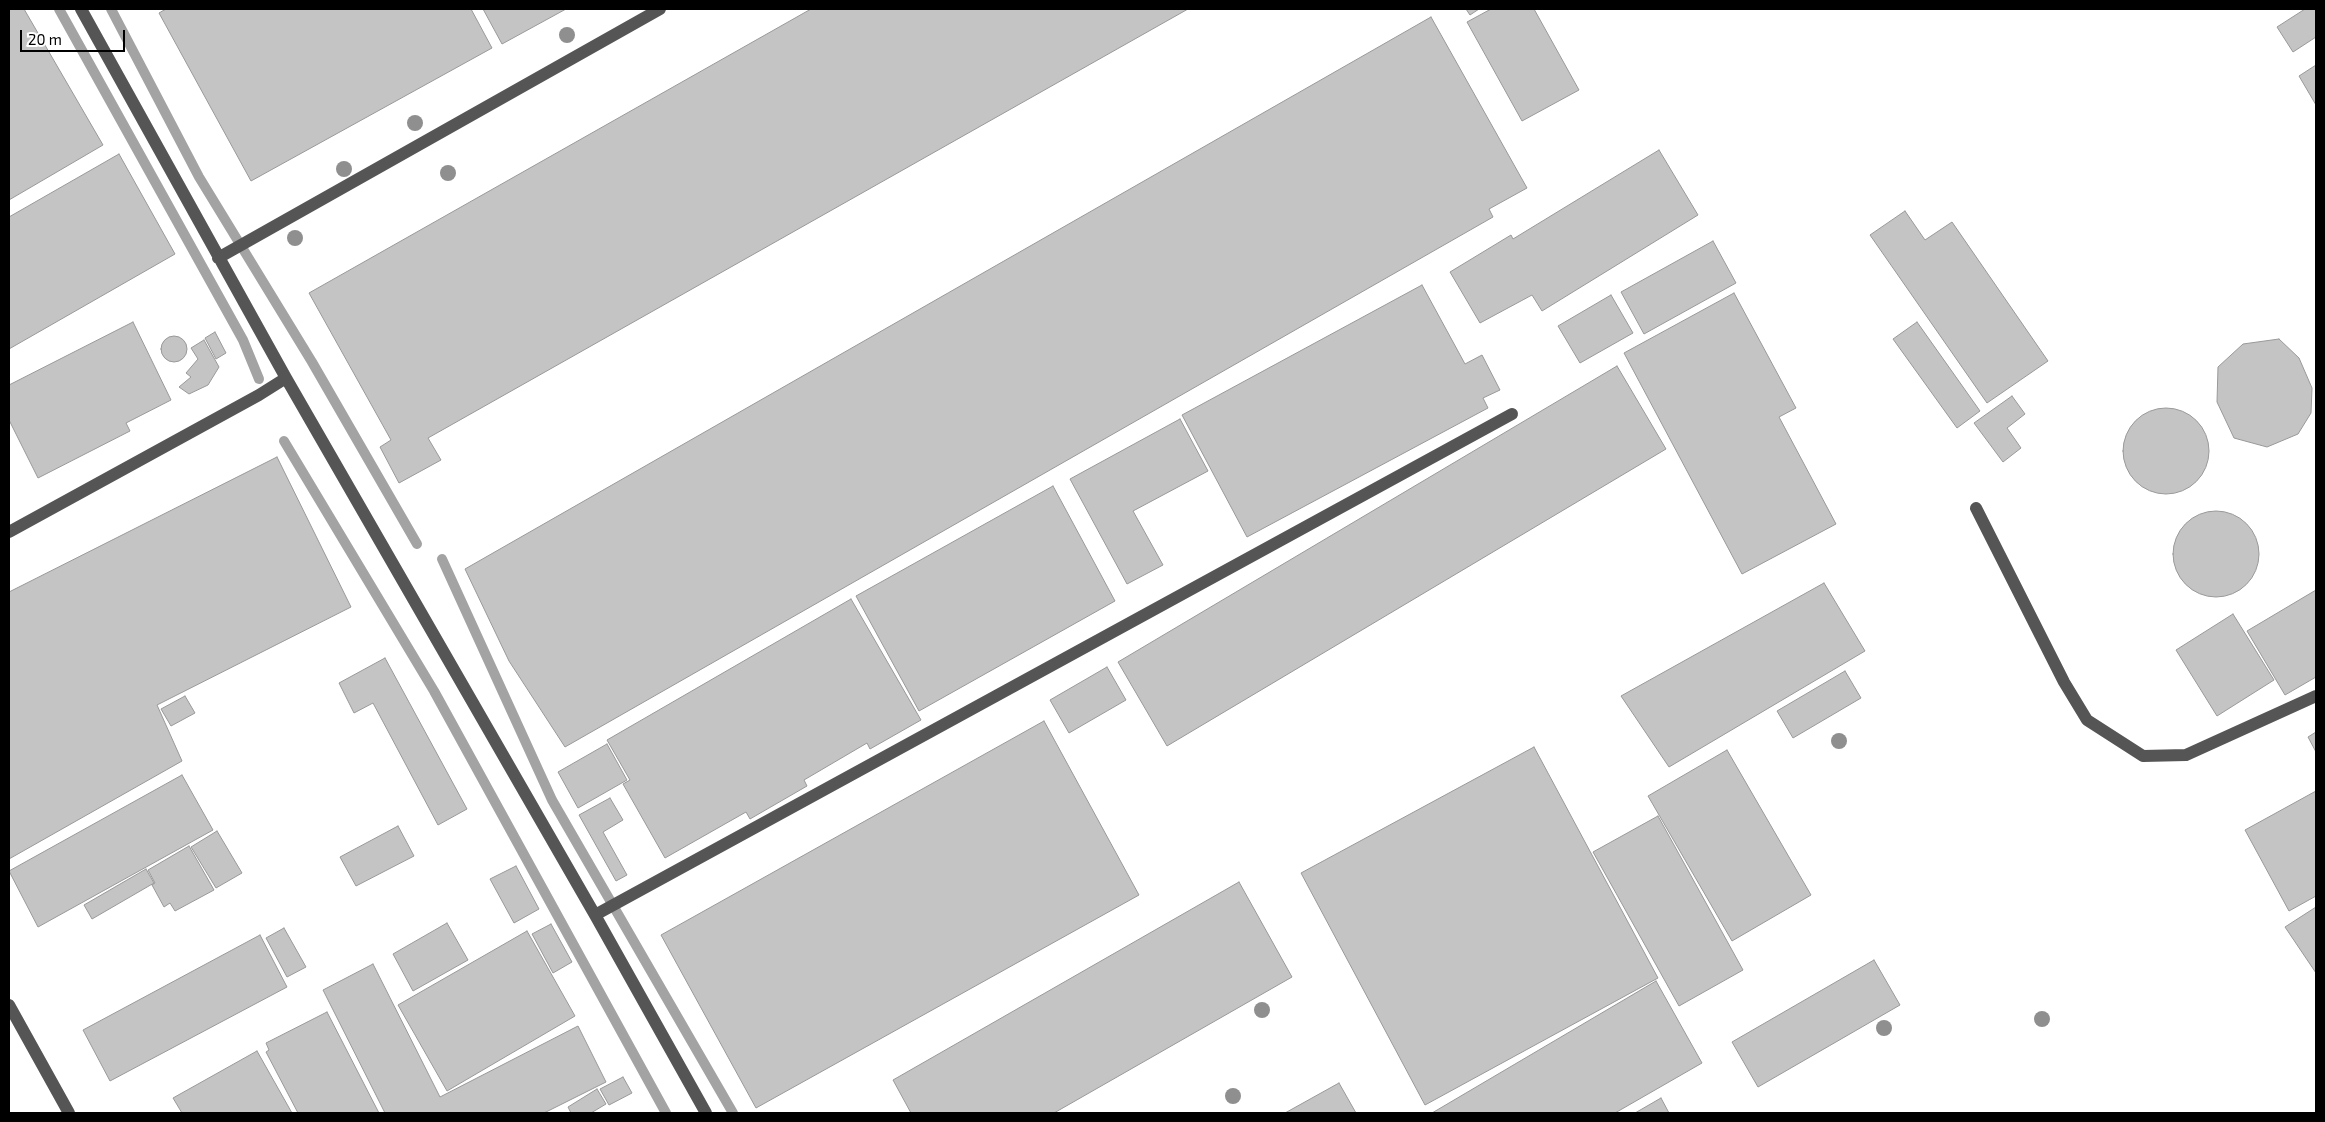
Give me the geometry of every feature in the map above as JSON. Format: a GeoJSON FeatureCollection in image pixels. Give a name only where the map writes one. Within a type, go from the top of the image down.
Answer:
{"type":"FeatureCollection","features":[{"type":"Feature","properties":{"kind":"street"},"geometry":{"type":"LineString","coordinates":[[81,9],[218,258],[595,915],[706,1113]]}},
{"type":"Feature","properties":{"kind":"street"},"geometry":{"type":"LineString","coordinates":[[218,258],[654,9]]}},
{"type":"Feature","properties":{"kind":"street"},"geometry":{"type":"LineString","coordinates":[[218,258],[660,9]]}},
{"type":"Feature","properties":{"kind":"street"},"geometry":{"type":"LineString","coordinates":[[9,532],[259,395],[286,378]]}},
{"type":"Feature","properties":{"kind":"street"},"geometry":{"type":"LineString","coordinates":[[595,915],[1512,414]]}},
{"type":"Feature","properties":{"kind":"street"},"geometry":{"type":"LineString","coordinates":[[1976,508],[2064,682],[2087,720],[2143,756],[2186,755],[2316,696]]}},
{"type":"Feature","properties":{"kind":"street"},"geometry":{"type":"LineString","coordinates":[[9,1005],[69,1113]]}},
{"type":"Feature","properties":{"kind":"building"},"geometry":{"type":"Polygon","coordinates":[[[9,9],[24,9],[103,145],[9,200],[9,9]]]}},
{"type":"Feature","properties":{"kind":"building"},"geometry":{"type":"Polygon","coordinates":[[[166,9],[471,9],[492,48],[251,181],[159,13],[166,9]]]}},
{"type":"Feature","properties":{"kind":"building"},"geometry":{"type":"Polygon","coordinates":[[[483,9],[566,9],[502,44],[483,9]]]}},
{"type":"Feature","properties":{"kind":"building"},"geometry":{"type":"Polygon","coordinates":[[[811,9],[1188,9],[428,438],[441,460],[399,483],[380,447],[391,440],[309,293],[811,9]]]}},
{"type":"Feature","properties":{"kind":"building"},"geometry":{"type":"Polygon","coordinates":[[[1466,9],[1479,9],[1470,15],[1466,9]]]}},
{"type":"Feature","properties":{"kind":"building"},"geometry":{"type":"Polygon","coordinates":[[[1491,9],[1534,9],[1579,90],[1522,121],[1467,22],[1491,9]]]}},
{"type":"Feature","properties":{"kind":"building"},"geometry":{"type":"Polygon","coordinates":[[[2305,9],[2316,9],[2316,37],[2293,52],[2277,27],[2305,9]]]}},
{"type":"Feature","properties":{"kind":"building"},"geometry":{"type":"Polygon","coordinates":[[[1431,17],[1527,188],[1489,209],[1493,217],[565,747],[509,661],[465,569],[1431,17]]]}},
{"type":"Feature","properties":{"kind":"building"},"geometry":{"type":"Polygon","coordinates":[[[2316,65],[2316,105],[2299,76],[2316,65]]]}},
{"type":"Feature","properties":{"kind":"building"},"geometry":{"type":"Polygon","coordinates":[[[1659,150],[1698,215],[1542,311],[1532,295],[1480,323],[1450,272],[1511,235],[1513,239],[1659,150]]]}},
{"type":"Feature","properties":{"kind":"building"},"geometry":{"type":"Polygon","coordinates":[[[119,154],[175,254],[9,349],[9,217],[119,154]]]}},
{"type":"Feature","properties":{"kind":"building"},"geometry":{"type":"Polygon","coordinates":[[[1905,211],[1925,240],[1952,222],[2048,361],[1987,403],[1870,235],[1905,211]]]}},
{"type":"Feature","properties":{"kind":"building"},"geometry":{"type":"Polygon","coordinates":[[[1713,241],[1736,283],[1644,334],[1621,292],[1713,241]]]}},
{"type":"Feature","properties":{"kind":"building"},"geometry":{"type":"Polygon","coordinates":[[[1422,285],[1465,364],[1482,355],[1500,390],[1483,398],[1488,408],[1247,537],[1182,415],[1422,285]]]}},
{"type":"Feature","properties":{"kind":"building"},"geometry":{"type":"Polygon","coordinates":[[[1734,293],[1796,408],[1779,417],[1836,524],[1742,574],[1624,353],[1734,293]]]}},
{"type":"Feature","properties":{"kind":"building"},"geometry":{"type":"Polygon","coordinates":[[[1611,295],[1633,333],[1580,363],[1558,326],[1611,295]]]}},
{"type":"Feature","properties":{"kind":"building"},"geometry":{"type":"Polygon","coordinates":[[[133,322],[171,400],[126,423],[130,431],[38,478],[9,420],[9,385],[133,322]]]}},
{"type":"Feature","properties":{"kind":"building"},"geometry":{"type":"Polygon","coordinates":[[[1917,322],[1980,411],[1957,428],[1893,339],[1917,322]]]}},
{"type":"Feature","properties":{"kind":"building"},"geometry":{"type":"Polygon","coordinates":[[[215,332],[226,353],[216,359],[205,338],[215,332]]]}},
{"type":"Feature","properties":{"kind":"building"},"geometry":{"type":"Polygon","coordinates":[[[174,336],[183,340],[187,349],[183,358],[174,362],[165,358],[161,349],[165,340],[174,336]]]}},
{"type":"Feature","properties":{"kind":"building"},"geometry":{"type":"Polygon","coordinates":[[[2279,339],[2299,358],[2312,388],[2311,413],[2298,434],[2267,447],[2234,438],[2217,402],[2218,367],[2243,344],[2279,339]]]}},
{"type":"Feature","properties":{"kind":"building"},"geometry":{"type":"Polygon","coordinates":[[[204,340],[219,367],[208,385],[189,394],[179,387],[191,377],[186,373],[198,359],[191,348],[204,340]]]}},
{"type":"Feature","properties":{"kind":"building"},"geometry":{"type":"Polygon","coordinates":[[[1617,366],[1666,449],[1167,746],[1118,662],[1617,366]]]}},
{"type":"Feature","properties":{"kind":"building"},"geometry":{"type":"Polygon","coordinates":[[[2012,396],[2025,414],[2007,428],[2021,448],[2003,462],[1974,423],[2012,396]]]}},
{"type":"Feature","properties":{"kind":"building"},"geometry":{"type":"Polygon","coordinates":[[[2166,408],[2182,411],[2190,415],[2202,427],[2206,435],[2209,451],[2206,467],[2202,475],[2190,487],[2182,491],[2166,494],[2150,491],[2142,487],[2130,475],[2126,467],[2123,451],[2126,435],[2130,427],[2142,415],[2150,411],[2166,408]]]}},
{"type":"Feature","properties":{"kind":"building"},"geometry":{"type":"Polygon","coordinates":[[[1180,419],[1208,471],[1133,511],[1163,565],[1127,584],[1070,479],[1180,419]]]}},
{"type":"Feature","properties":{"kind":"building"},"geometry":{"type":"Polygon","coordinates":[[[277,457],[351,607],[157,705],[182,761],[9,859],[9,592],[277,457]]]}},
{"type":"Feature","properties":{"kind":"building"},"geometry":{"type":"Polygon","coordinates":[[[1053,486],[1115,601],[919,711],[856,596],[1053,486]]]}},
{"type":"Feature","properties":{"kind":"building"},"geometry":{"type":"Polygon","coordinates":[[[2216,511],[2232,514],[2240,518],[2252,530],[2256,538],[2259,554],[2256,570],[2252,578],[2240,590],[2232,594],[2216,597],[2200,594],[2192,590],[2180,578],[2176,570],[2173,554],[2176,538],[2180,530],[2192,518],[2200,514],[2216,511]]]}},
{"type":"Feature","properties":{"kind":"building"},"geometry":{"type":"Polygon","coordinates":[[[1824,583],[1865,651],[1669,767],[1621,696],[1824,583]]]}},
{"type":"Feature","properties":{"kind":"building"},"geometry":{"type":"Polygon","coordinates":[[[2316,590],[2316,677],[2285,695],[2247,631],[2316,590]]]}},
{"type":"Feature","properties":{"kind":"building"},"geometry":{"type":"Polygon","coordinates":[[[851,599],[921,720],[870,749],[867,743],[804,780],[807,786],[750,819],[746,812],[665,858],[623,784],[630,780],[607,740],[851,599]]]}},
{"type":"Feature","properties":{"kind":"building"},"geometry":{"type":"Polygon","coordinates":[[[2233,614],[2274,680],[2217,716],[2176,650],[2233,614]]]}},
{"type":"Feature","properties":{"kind":"building"},"geometry":{"type":"Polygon","coordinates":[[[385,658],[467,809],[438,825],[373,703],[354,713],[339,683],[385,658]]]}},
{"type":"Feature","properties":{"kind":"building"},"geometry":{"type":"Polygon","coordinates":[[[1107,667],[1126,700],[1069,733],[1050,700],[1107,667]]]}},
{"type":"Feature","properties":{"kind":"building"},"geometry":{"type":"Polygon","coordinates":[[[1845,671],[1861,698],[1793,738],[1777,711],[1845,671]]]}},
{"type":"Feature","properties":{"kind":"building"},"geometry":{"type":"Polygon","coordinates":[[[185,696],[195,713],[171,726],[161,709],[185,696]]]}},
{"type":"Feature","properties":{"kind":"building"},"geometry":{"type":"Polygon","coordinates":[[[1044,721],[1139,895],[756,1108],[661,935],[1044,721]]]}},
{"type":"Feature","properties":{"kind":"building"},"geometry":{"type":"Polygon","coordinates":[[[2316,732],[2316,752],[2308,737],[2316,732]]]}},
{"type":"Feature","properties":{"kind":"building"},"geometry":{"type":"Polygon","coordinates":[[[607,744],[627,780],[578,808],[558,772],[607,744]]]}},
{"type":"Feature","properties":{"kind":"building"},"geometry":{"type":"Polygon","coordinates":[[[1534,747],[1658,978],[1425,1105],[1301,873],[1534,747]]]}},
{"type":"Feature","properties":{"kind":"building"},"geometry":{"type":"Polygon","coordinates":[[[1727,750],[1811,895],[1732,941],[1648,796],[1727,750]]]}},
{"type":"Feature","properties":{"kind":"building"},"geometry":{"type":"Polygon","coordinates":[[[182,775],[213,830],[38,927],[9,871],[182,775]]]}},
{"type":"Feature","properties":{"kind":"building"},"geometry":{"type":"Polygon","coordinates":[[[2316,791],[2316,896],[2289,911],[2245,830],[2316,791]]]}},
{"type":"Feature","properties":{"kind":"building"},"geometry":{"type":"Polygon","coordinates":[[[610,798],[623,820],[603,832],[627,875],[616,881],[579,815],[610,798]]]}},
{"type":"Feature","properties":{"kind":"building"},"geometry":{"type":"Polygon","coordinates":[[[1658,816],[1743,970],[1679,1006],[1593,852],[1658,816]]]}},
{"type":"Feature","properties":{"kind":"building"},"geometry":{"type":"Polygon","coordinates":[[[398,826],[414,856],[356,886],[340,857],[398,826]]]}},
{"type":"Feature","properties":{"kind":"building"},"geometry":{"type":"Polygon","coordinates":[[[217,831],[242,873],[216,888],[191,847],[217,831]]]}},
{"type":"Feature","properties":{"kind":"building"},"geometry":{"type":"Polygon","coordinates":[[[189,846],[214,890],[175,911],[170,903],[164,907],[152,885],[155,883],[148,870],[189,846]]]}},
{"type":"Feature","properties":{"kind":"building"},"geometry":{"type":"Polygon","coordinates":[[[516,866],[539,909],[514,923],[490,879],[516,866]]]}},
{"type":"Feature","properties":{"kind":"building"},"geometry":{"type":"Polygon","coordinates":[[[146,869],[154,883],[92,919],[84,905],[146,869]]]}},
{"type":"Feature","properties":{"kind":"building"},"geometry":{"type":"Polygon","coordinates":[[[1239,882],[1292,977],[1054,1113],[911,1113],[893,1080],[1239,882]]]}},
{"type":"Feature","properties":{"kind":"building"},"geometry":{"type":"Polygon","coordinates":[[[2316,907],[2316,973],[2285,927],[2316,907]]]}},
{"type":"Feature","properties":{"kind":"building"},"geometry":{"type":"Polygon","coordinates":[[[447,923],[468,960],[413,991],[393,954],[447,923]]]}},
{"type":"Feature","properties":{"kind":"building"},"geometry":{"type":"Polygon","coordinates":[[[551,924],[572,962],[553,973],[532,934],[551,924]]]}},
{"type":"Feature","properties":{"kind":"building"},"geometry":{"type":"Polygon","coordinates":[[[284,928],[306,967],[287,977],[266,938],[284,928]]]}},
{"type":"Feature","properties":{"kind":"building"},"geometry":{"type":"Polygon","coordinates":[[[527,931],[575,1016],[447,1091],[398,1005],[527,931]]]}},
{"type":"Feature","properties":{"kind":"building"},"geometry":{"type":"Polygon","coordinates":[[[260,935],[287,987],[110,1081],[83,1030],[260,935]]]}},
{"type":"Feature","properties":{"kind":"building"},"geometry":{"type":"Polygon","coordinates":[[[1874,960],[1900,1005],[1758,1087],[1732,1042],[1874,960]]]}},
{"type":"Feature","properties":{"kind":"building"},"geometry":{"type":"Polygon","coordinates":[[[373,964],[440,1097],[578,1026],[606,1082],[544,1113],[385,1113],[323,990],[373,964]]]}},
{"type":"Feature","properties":{"kind":"building"},"geometry":{"type":"Polygon","coordinates":[[[1656,981],[1702,1063],[1615,1113],[1432,1113],[1656,981]]]}},
{"type":"Feature","properties":{"kind":"building"},"geometry":{"type":"Polygon","coordinates":[[[327,1012],[379,1113],[298,1113],[266,1052],[269,1050],[266,1043],[327,1012]]]}},
{"type":"Feature","properties":{"kind":"building"},"geometry":{"type":"Polygon","coordinates":[[[257,1051],[292,1113],[182,1113],[173,1098],[257,1051]]]}},
{"type":"Feature","properties":{"kind":"building"},"geometry":{"type":"Polygon","coordinates":[[[623,1077],[632,1093],[609,1105],[600,1089],[623,1077]]]}},
{"type":"Feature","properties":{"kind":"building"},"geometry":{"type":"Polygon","coordinates":[[[1339,1083],[1356,1113],[1285,1113],[1339,1083]]]}},
{"type":"Feature","properties":{"kind":"building"},"geometry":{"type":"Polygon","coordinates":[[[597,1089],[606,1104],[591,1113],[571,1113],[568,1107],[597,1089]]]}},
{"type":"Feature","properties":{"kind":"building"},"geometry":{"type":"Polygon","coordinates":[[[1661,1098],[1669,1113],[1635,1113],[1661,1098]]]}},
{"type":"Feature","properties":{"kind":"waterway"},"geometry":{"type":"LineString","coordinates":[[59,9],[243,340],[259,379]]}},
{"type":"Feature","properties":{"kind":"waterway"},"geometry":{"type":"LineString","coordinates":[[111,9],[199,177],[312,362],[417,544]]}},
{"type":"Feature","properties":{"kind":"waterway"},"geometry":{"type":"LineString","coordinates":[[284,441],[434,691],[666,1113]]}},
{"type":"Feature","properties":{"kind":"waterway"},"geometry":{"type":"LineString","coordinates":[[442,559],[552,800],[733,1113]]}}]}
